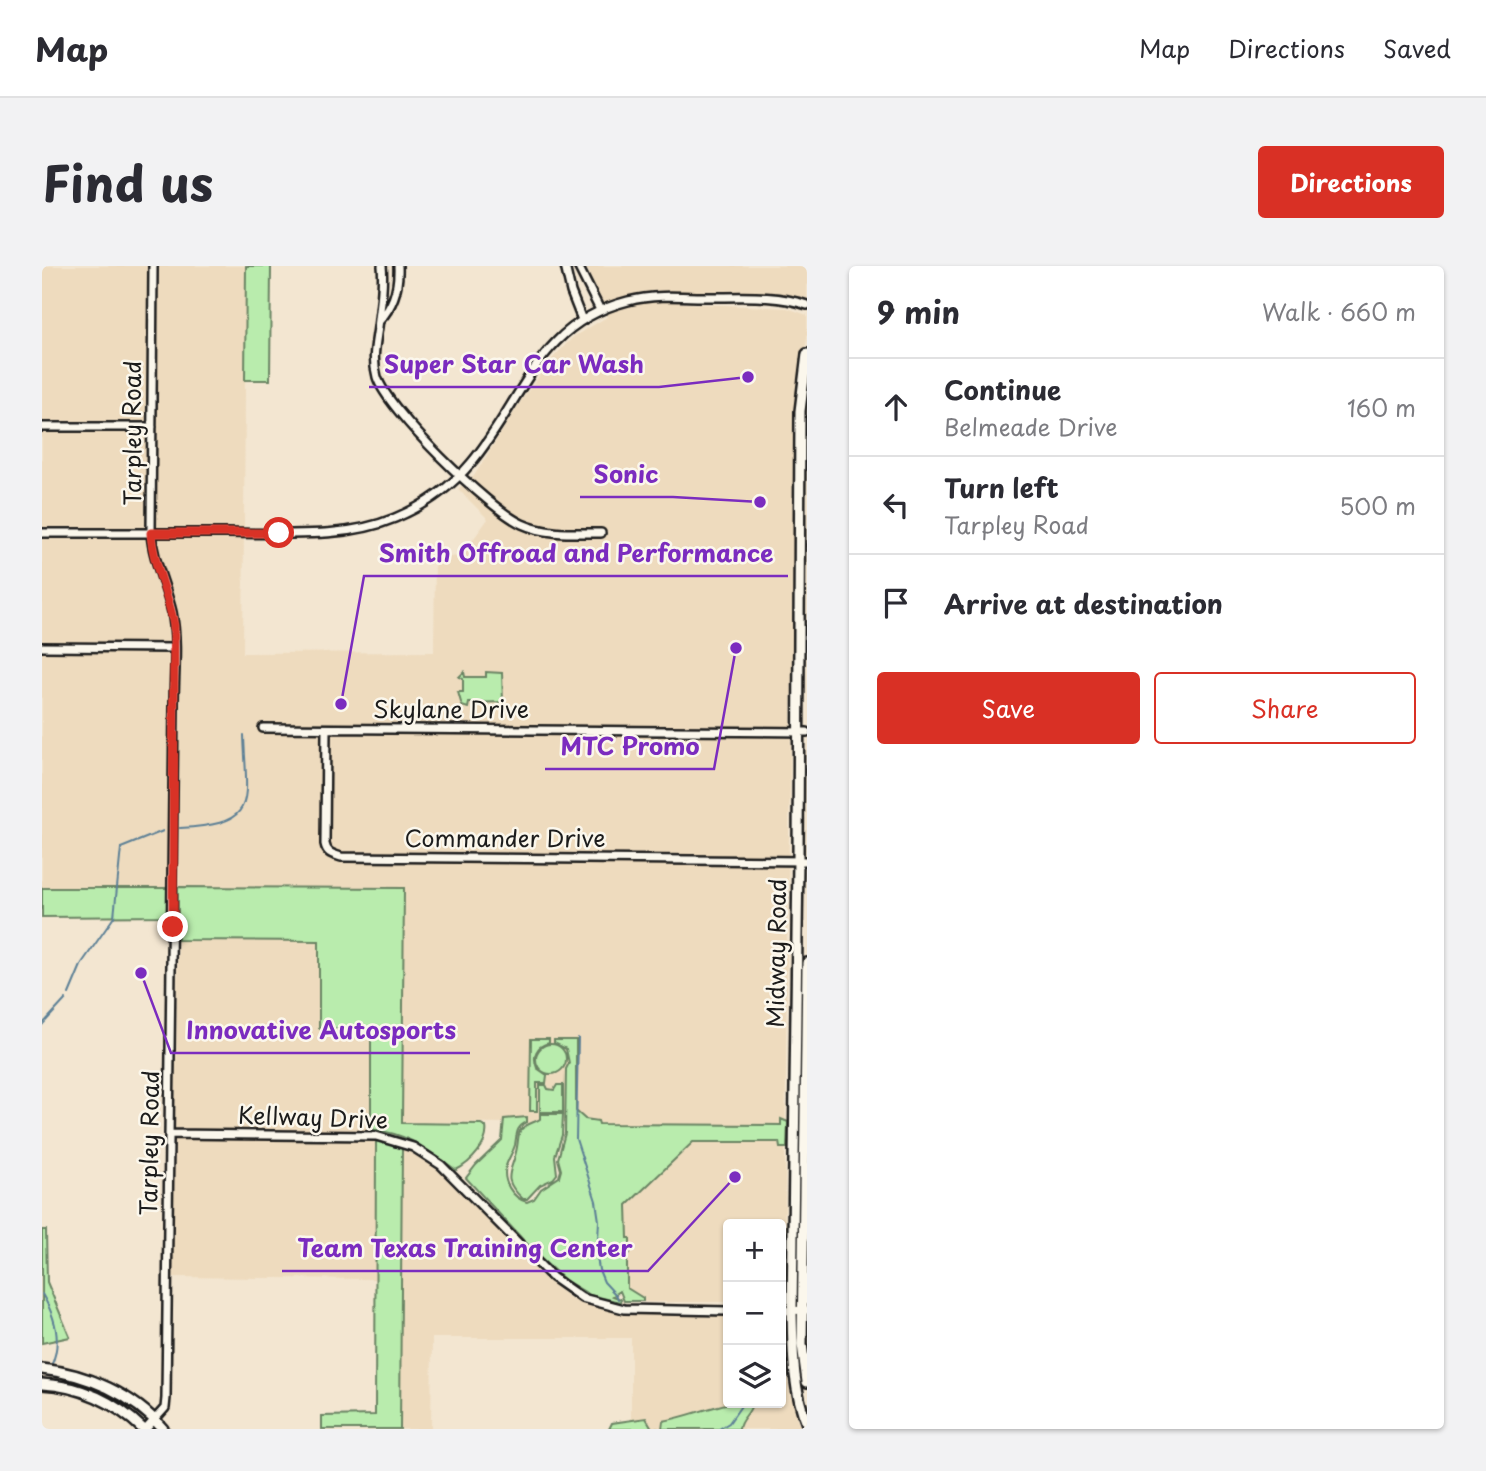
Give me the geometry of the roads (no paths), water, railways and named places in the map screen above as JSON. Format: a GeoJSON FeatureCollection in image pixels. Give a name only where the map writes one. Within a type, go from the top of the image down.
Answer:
{"type":"FeatureCollection","features":[{"type":"Feature","properties":{"kind":"main road","name":"Midway Road"},"geometry":{"type":"LineString","coordinates":[[807,354],[803,486],[802,861],[792,1311],[793,1370],[807,1424]]}},
{"type":"Feature","properties":{"kind":"main road","name":"Midway Road"},"geometry":{"type":"LineString","coordinates":[[807,963],[805,1310],[802,1344],[807,1382]]}},
{"type":"Feature","properties":{"kind":"main road"},"geometry":{"type":"LineString","coordinates":[[796,1037],[806,1037]]}},
{"type":"Feature","properties":{"kind":"main road"},"geometry":{"type":"LineString","coordinates":[[794,1154],[805,1154]]}},
{"type":"Feature","properties":{"kind":"main road"},"geometry":{"type":"LineString","coordinates":[[42,1369],[67,1372],[93,1381],[133,1402],[163,1429]]}},
{"type":"Feature","properties":{"kind":"main road"},"geometry":{"type":"LineString","coordinates":[[42,1384],[83,1391],[104,1400],[145,1429]]}},
{"type":"Feature","properties":{"kind":"street","name":"Tarpley Road"},"geometry":{"type":"LineString","coordinates":[[145,1429],[165,1408],[166,1398],[174,648],[172,615],[155,561],[151,533],[153,266]]}},
{"type":"Feature","properties":{"kind":"street"},"geometry":{"type":"LineString","coordinates":[[382,266],[379,321],[373,353],[377,378],[384,393],[400,413],[495,508],[523,524],[551,531],[601,533]]}},
{"type":"Feature","properties":{"kind":"street"},"geometry":{"type":"LineString","coordinates":[[379,321],[388,311],[395,295],[398,266]]}},
{"type":"Feature","properties":{"kind":"street"},"geometry":{"type":"LineString","coordinates":[[565,266],[571,292],[583,320]]}},
{"type":"Feature","properties":{"kind":"street"},"geometry":{"type":"LineString","coordinates":[[578,266],[600,310]]}},
{"type":"Feature","properties":{"kind":"street"},"geometry":{"type":"LineString","coordinates":[[42,533],[324,533],[362,529],[410,511],[438,494],[460,475],[499,425],[546,351],[563,334],[600,310],[638,299],[671,296],[775,298],[807,305]]}},
{"type":"Feature","properties":{"kind":"street"},"geometry":{"type":"LineString","coordinates":[[42,427],[152,427]]}},
{"type":"Feature","properties":{"kind":"street"},"geometry":{"type":"LineString","coordinates":[[42,647],[174,648]]}},
{"type":"Feature","properties":{"kind":"street","name":"Skylane Drive"},"geometry":{"type":"LineString","coordinates":[[263,728],[803,732]]}},
{"type":"Feature","properties":{"kind":"street","name":"Commander Drive"},"geometry":{"type":"LineString","coordinates":[[326,729],[326,844],[331,854],[354,857],[802,861]]}},
{"type":"Feature","properties":{"kind":"street","name":"Kellway Drive"},"geometry":{"type":"LineString","coordinates":[[170,1133],[363,1135],[400,1141],[442,1165],[552,1277],[582,1298],[624,1309],[723,1311]]}},
{"type":"Feature","properties":{"kind":"street"},"geometry":{"type":"LineString","coordinates":[[786,1311],[805,1310]]}},
{"type":"Feature","properties":{"kind":"waterway"},"geometry":{"type":"LineString","coordinates":[[180,828],[206,826],[224,821],[236,815],[243,805],[246,793],[244,735]]}},
{"type":"Feature","properties":{"kind":"waterway"},"geometry":{"type":"LineString","coordinates":[[69,994],[82,963],[114,917],[121,848],[163,831]]}},
{"type":"Feature","properties":{"kind":"waterway"},"geometry":{"type":"LineString","coordinates":[[42,1025],[66,999]]}},
{"type":"Feature","properties":{"kind":"waterway"},"geometry":{"type":"LineString","coordinates":[[578,1038],[576,1139],[596,1201],[599,1221],[599,1270],[604,1282],[618,1299]]}},
{"type":"Feature","properties":{"kind":"waterway"},"geometry":{"type":"LineString","coordinates":[[42,1294],[56,1329],[55,1357],[51,1366]]}},
{"type":"Feature","properties":{"kind":"waterway"},"geometry":{"type":"LineString","coordinates":[[719,1429],[729,1423],[740,1408]]}},
{"type":"Feature","properties":{"kind":"place","name":"Super Star Car Wash"},"geometry":{"type":"Point","coordinates":[748,377]}},
{"type":"Feature","properties":{"kind":"place","name":"Sonic"},"geometry":{"type":"Point","coordinates":[760,502]}},
{"type":"Feature","properties":{"kind":"place","name":"MTC Promo"},"geometry":{"type":"Point","coordinates":[736,648]}},
{"type":"Feature","properties":{"kind":"place","name":"Smith Offroad and Performance"},"geometry":{"type":"Point","coordinates":[341,704]}},
{"type":"Feature","properties":{"kind":"place","name":"Innovative Autosports"},"geometry":{"type":"Point","coordinates":[141,973]}},
{"type":"Feature","properties":{"kind":"place","name":"Team Texas Training Center"},"geometry":{"type":"Point","coordinates":[735,1177]}}]}
